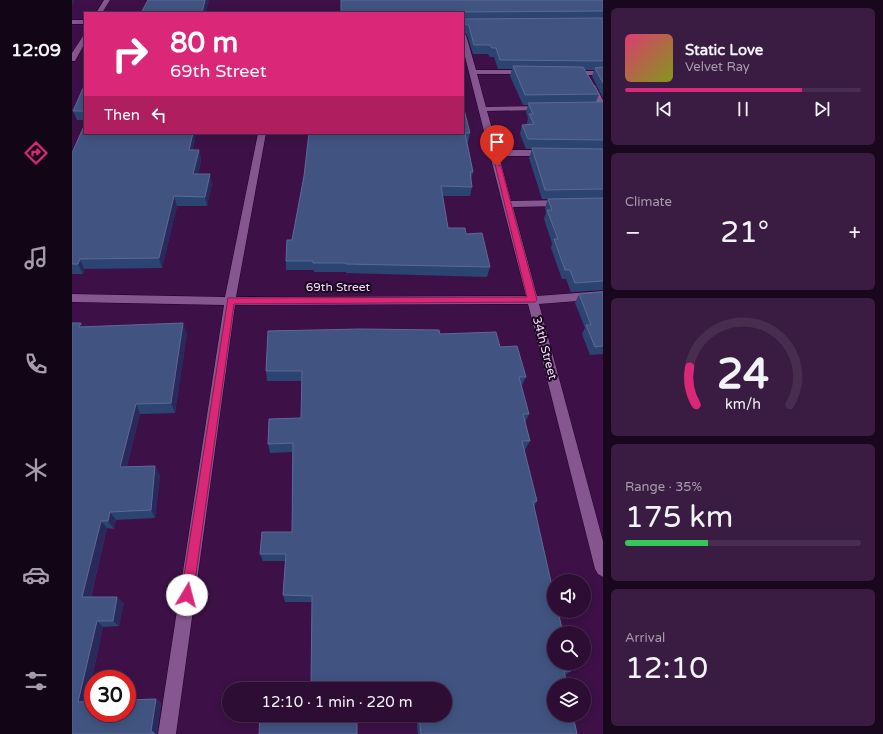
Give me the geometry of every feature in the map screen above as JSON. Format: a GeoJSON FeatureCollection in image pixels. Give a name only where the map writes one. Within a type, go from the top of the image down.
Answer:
{"type":"FeatureCollection","features":[{"type":"Feature","properties":{"kind":"street"},"geometry":{"type":"LineString","coordinates":[[100,12],[107,0]]}},
{"type":"Feature","properties":{"kind":"street"},"geometry":{"type":"LineString","coordinates":[[72,22],[84,22]]}},
{"type":"Feature","properties":{"kind":"street"},"geometry":{"type":"LineString","coordinates":[[72,59],[84,39]]}},
{"type":"Feature","properties":{"kind":"street","name":"34th Street"},"geometry":{"type":"LineString","coordinates":[[464,39],[603,569]]}},
{"type":"Feature","properties":{"kind":"street"},"geometry":{"type":"LineString","coordinates":[[473,72],[537,72]]}},
{"type":"Feature","properties":{"kind":"street"},"geometry":{"type":"LineString","coordinates":[[560,73],[603,73]]}},
{"type":"Feature","properties":{"kind":"street"},"geometry":{"type":"LineString","coordinates":[[584,73],[601,108]]}},
{"type":"Feature","properties":{"kind":"street"},"geometry":{"type":"LineString","coordinates":[[482,108],[550,108]]}},
{"type":"Feature","properties":{"kind":"street"},"geometry":{"type":"LineString","coordinates":[[167,734],[230,300],[262,134]]}},
{"type":"Feature","properties":{"kind":"street"},"geometry":{"type":"LineString","coordinates":[[494,153],[556,153]]}},
{"type":"Feature","properties":{"kind":"street"},"geometry":{"type":"LineString","coordinates":[[508,204],[571,203]]}},
{"type":"Feature","properties":{"kind":"street","name":"69th Street"},"geometry":{"type":"LineString","coordinates":[[72,298],[230,300],[532,300],[603,295]]}},
{"type":"Feature","properties":{"kind":"building"},"geometry":{"type":"Polygon","coordinates":[[[148,0],[205,0],[202,12],[142,12],[148,0]]]}},
{"type":"Feature","properties":{"kind":"building"},"geometry":{"type":"Polygon","coordinates":[[[341,0],[603,0],[603,11],[341,12],[341,0]]]}},
{"type":"Feature","properties":{"kind":"building"},"geometry":{"type":"Polygon","coordinates":[[[603,18],[603,61],[500,60],[496,48],[492,48],[490,45],[474,45],[469,26],[464,23],[464,19],[603,18]]]}},
{"type":"Feature","properties":{"kind":"building"},"geometry":{"type":"Polygon","coordinates":[[[513,66],[583,67],[599,94],[525,95],[513,66]]]}},
{"type":"Feature","properties":{"kind":"building"},"geometry":{"type":"Polygon","coordinates":[[[603,67],[603,83],[595,68],[603,67]]]}},
{"type":"Feature","properties":{"kind":"building"},"geometry":{"type":"Polygon","coordinates":[[[84,86],[84,111],[73,111],[84,86]]]}},
{"type":"Feature","properties":{"kind":"building"},"geometry":{"type":"Polygon","coordinates":[[[603,102],[603,140],[528,139],[522,125],[534,124],[529,114],[533,114],[528,103],[603,102]]]}},
{"type":"Feature","properties":{"kind":"building"},"geometry":{"type":"Polygon","coordinates":[[[464,109],[470,133],[465,133],[473,172],[470,172],[472,187],[441,186],[448,228],[465,228],[466,234],[482,233],[490,267],[346,264],[313,263],[313,261],[286,261],[287,240],[292,240],[304,176],[309,134],[464,134],[464,109]]]}},
{"type":"Feature","properties":{"kind":"building"},"geometry":{"type":"Polygon","coordinates":[[[84,126],[84,134],[193,134],[189,150],[199,150],[193,174],[210,174],[205,197],[174,196],[159,258],[80,259],[78,264],[72,264],[72,153],[84,126]]]}},
{"type":"Feature","properties":{"kind":"building"},"geometry":{"type":"Polygon","coordinates":[[[532,148],[603,149],[603,189],[545,190],[532,148]]]}},
{"type":"Feature","properties":{"kind":"building"},"geometry":{"type":"Polygon","coordinates":[[[603,198],[603,281],[575,283],[570,270],[565,270],[554,239],[558,239],[547,210],[552,210],[548,199],[603,198]]]}},
{"type":"Feature","properties":{"kind":"building"},"geometry":{"type":"Polygon","coordinates":[[[603,292],[603,346],[595,347],[586,325],[591,325],[579,294],[603,292]]]}},
{"type":"Feature","properties":{"kind":"building"},"geometry":{"type":"Polygon","coordinates":[[[72,323],[81,323],[79,327],[183,323],[171,403],[136,404],[120,467],[155,466],[151,510],[110,512],[108,521],[101,521],[82,597],[117,597],[113,621],[97,621],[86,670],[84,670],[78,702],[84,702],[84,722],[136,722],[136,700],[156,699],[151,731],[154,734],[72,734],[72,323]]]}},
{"type":"Feature","properties":{"kind":"building"},"geometry":{"type":"Polygon","coordinates":[[[361,329],[439,330],[440,334],[496,332],[500,347],[517,346],[526,377],[519,377],[529,414],[523,414],[530,441],[522,441],[537,501],[533,502],[549,574],[547,574],[547,618],[560,618],[561,626],[547,626],[547,670],[571,671],[564,671],[566,678],[547,678],[547,722],[574,722],[577,734],[421,734],[420,722],[452,722],[452,682],[311,682],[312,596],[283,595],[286,554],[260,554],[262,532],[292,532],[293,443],[268,444],[269,419],[301,418],[302,371],[266,371],[268,331],[361,329]]]}},
{"type":"Feature","properties":{"kind":"building"},"geometry":{"type":"Polygon","coordinates":[[[260,722],[357,722],[357,734],[259,734],[260,722]]]}},
{"type":"Feature","properties":{"kind":"route"},"geometry":{"type":"LineString","coordinates":[[187,595],[230,300],[532,300],[497,166]]}}]}
